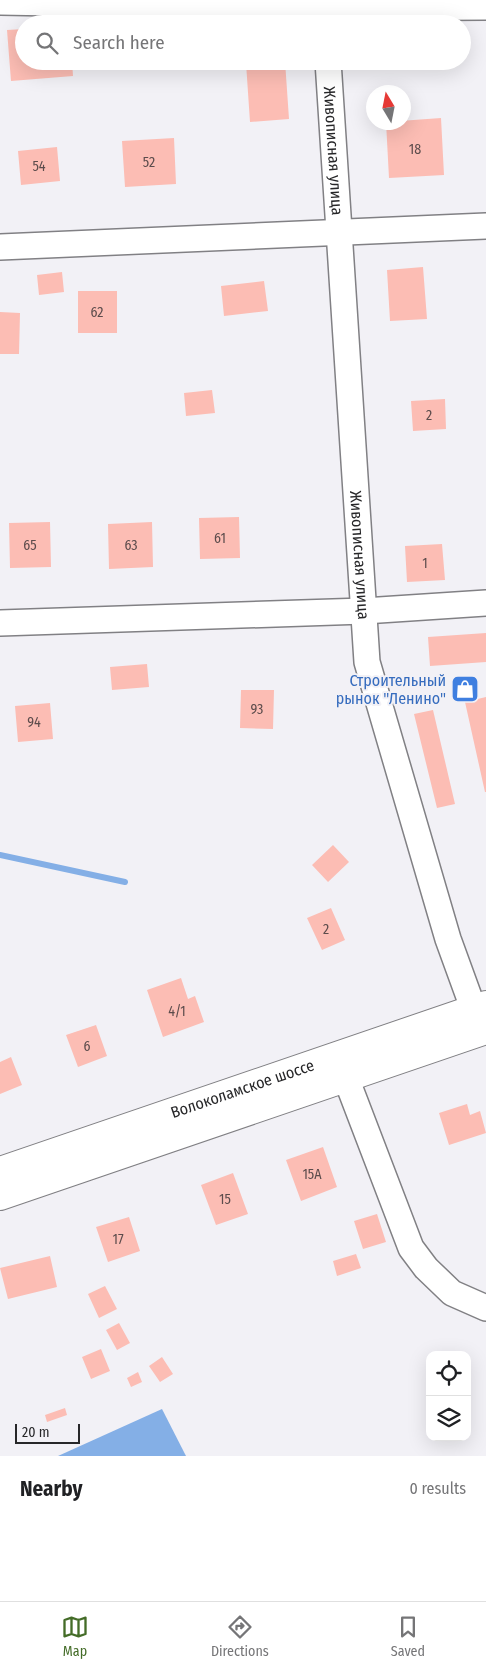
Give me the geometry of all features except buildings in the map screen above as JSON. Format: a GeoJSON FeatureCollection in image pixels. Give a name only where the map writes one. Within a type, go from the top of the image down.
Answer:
{"type":"FeatureCollection","features":[{"type":"Feature","properties":{"kind":"main road","name":"Волоколамское шоссе"},"geometry":{"type":"LineString","coordinates":[[0,1196],[346,1078],[482,1019]]}},
{"type":"Feature","properties":{"kind":"main road","name":"Волоколамское шоссе"},"geometry":{"type":"LineString","coordinates":[[0,1172],[482,1019]]}},
{"type":"Feature","properties":{"kind":"street"},"geometry":{"type":"LineString","coordinates":[[0,2],[325,10],[486,7]]}},
{"type":"Feature","properties":{"kind":"street","name":"Живописная улица"},"geometry":{"type":"LineString","coordinates":[[329,70],[367,662],[448,939],[482,1019]]}},
{"type":"Feature","properties":{"kind":"street"},"geometry":{"type":"LineString","coordinates":[[0,247],[486,226]]}},
{"type":"Feature","properties":{"kind":"street"},"geometry":{"type":"LineString","coordinates":[[0,623],[364,611],[486,603]]}},
{"type":"Feature","properties":{"kind":"street"},"geometry":{"type":"LineString","coordinates":[[346,1078],[411,1248],[426,1268],[452,1293],[486,1308]]}},
{"type":"Feature","properties":{"kind":"water"},"geometry":{"type":"Polygon","coordinates":[[[162,1409],[186,1456],[58,1456],[162,1409]]]}},
{"type":"Feature","properties":{"kind":"waterway"},"geometry":{"type":"LineString","coordinates":[[0,855],[125,882]]}},
{"type":"Feature","properties":{"kind":"place","name":"Строительный рынок \"Ленино\""},"geometry":{"type":"Point","coordinates":[465,689]}}]}
